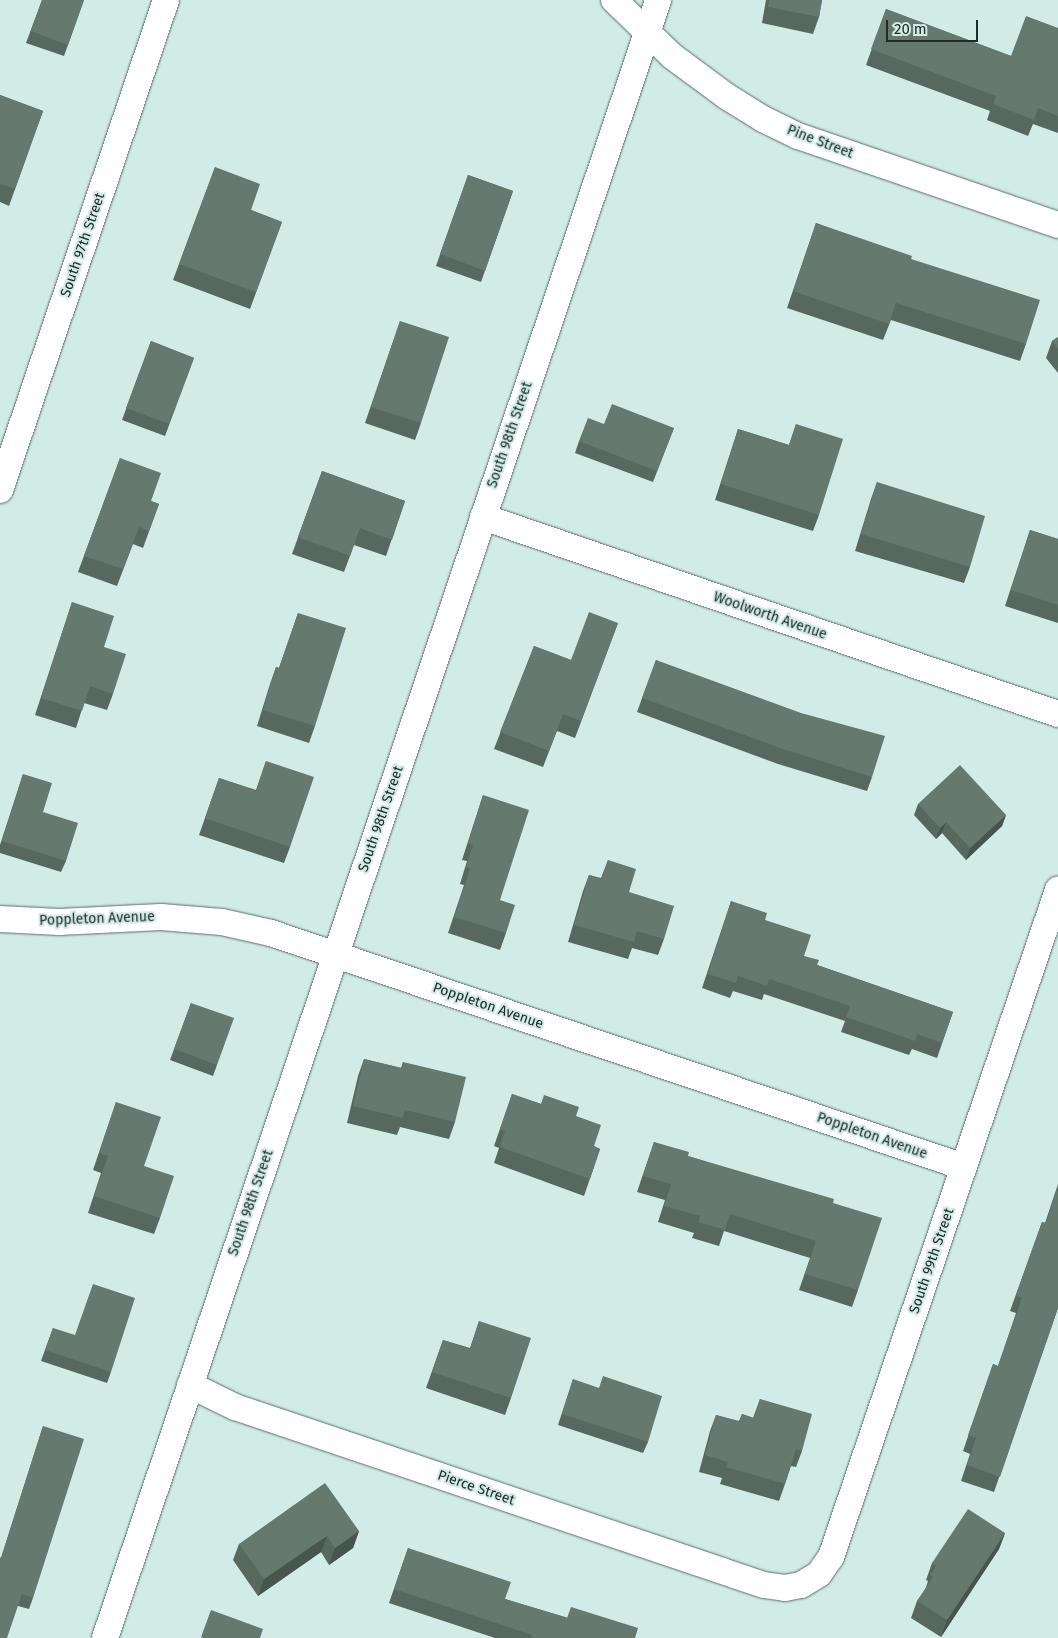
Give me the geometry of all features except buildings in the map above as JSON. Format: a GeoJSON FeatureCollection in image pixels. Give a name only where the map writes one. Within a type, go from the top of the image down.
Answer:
{"type":"FeatureCollection","features":[{"type":"Feature","properties":{"kind":"street","name":"South 97th Street"},"geometry":{"type":"LineString","coordinates":[[0,490],[166,0]]}},
{"type":"Feature","properties":{"kind":"street","name":"Pine Street"},"geometry":{"type":"LineString","coordinates":[[614,0],[672,56],[726,96],[798,136],[1058,225]]}},
{"type":"Feature","properties":{"kind":"street","name":"South 98th Street"},"geometry":{"type":"LineString","coordinates":[[105,1638],[658,0]]}},
{"type":"Feature","properties":{"kind":"street","name":"Woolworth Avenue"},"geometry":{"type":"LineString","coordinates":[[482,517],[1058,714]]}},
{"type":"Feature","properties":{"kind":"street","name":"South 99th Street"},"geometry":{"type":"LineString","coordinates":[[764,1585],[785,1588],[801,1585],[819,1574],[832,1557],[1058,890]]}},
{"type":"Feature","properties":{"kind":"street","name":"Poppleton Avenue"},"geometry":{"type":"LineString","coordinates":[[0,919],[59,922],[161,917],[222,922],[271,933],[964,1167]]}},
{"type":"Feature","properties":{"kind":"street","name":"Pierce Street"},"geometry":{"type":"LineString","coordinates":[[190,1386],[235,1407],[764,1585]]}}]}
